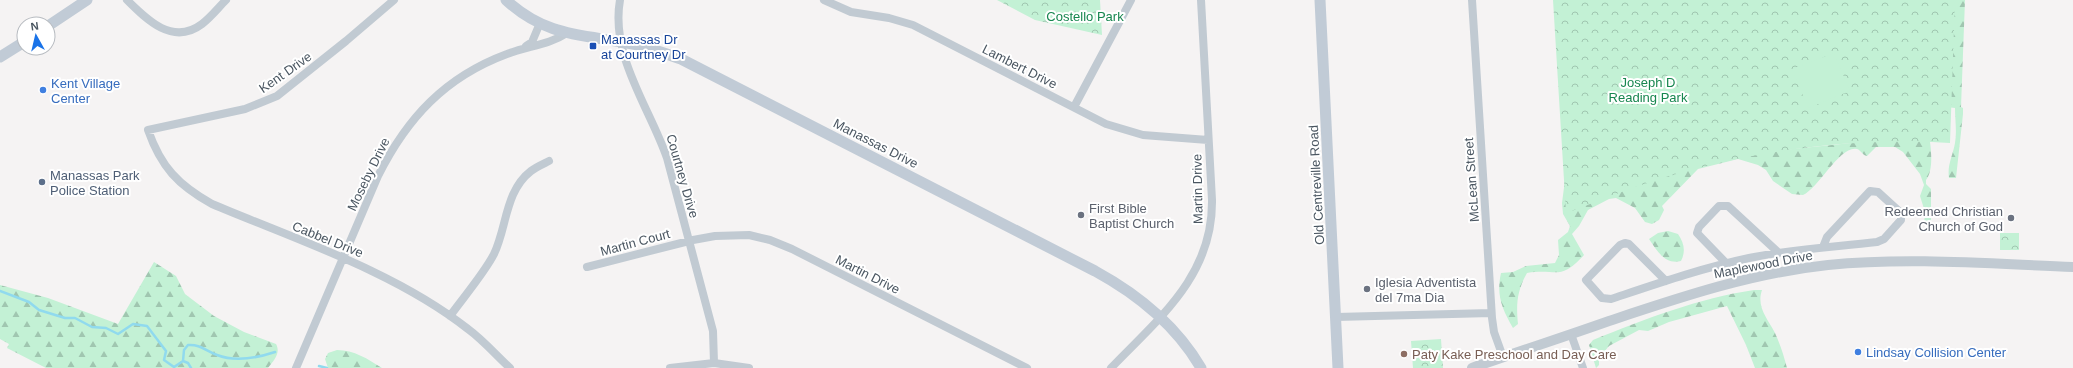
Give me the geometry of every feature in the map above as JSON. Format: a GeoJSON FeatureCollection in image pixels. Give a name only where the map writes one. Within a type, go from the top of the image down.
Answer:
{"type":"FeatureCollection","features":[{"type":"Feature","properties":{"kind":"main road"},"geometry":{"type":"LineString","coordinates":[[56,21],[87,0]]}},
{"type":"Feature","properties":{"kind":"main road","name":"Manassas Drive"},"geometry":{"type":"LineString","coordinates":[[506,0],[520,11],[540,23],[567,33],[586,38],[622,42],[661,52],[702,70],[1095,271],[1126,288],[1161,316],[1182,339],[1201,368]]}},
{"type":"Feature","properties":{"kind":"main road","name":"Old Centreville Road"},"geometry":{"type":"LineString","coordinates":[[1320,0],[1338,368]]}},
{"type":"Feature","properties":{"kind":"main road"},"geometry":{"type":"LineString","coordinates":[[0,58],[16,47]]}},
{"type":"Feature","properties":{"kind":"street"},"geometry":{"type":"LineString","coordinates":[[127,0],[156,26],[176,32],[189,30],[201,24],[226,0]]}},
{"type":"Feature","properties":{"kind":"street","name":"Kent Drive"},"geometry":{"type":"LineString","coordinates":[[148,130],[245,109],[277,96],[340,46],[394,0]]}},
{"type":"Feature","properties":{"kind":"street","name":"Courtney Drive"},"geometry":{"type":"LineString","coordinates":[[620,0],[618,26],[622,42],[632,77],[660,136],[667,158],[712,331],[714,363]]}},
{"type":"Feature","properties":{"kind":"street","name":"Lambert Drive"},"geometry":{"type":"LineString","coordinates":[[824,0],[851,12],[889,18],[913,25],[1106,124],[1143,135],[1208,140]]}},
{"type":"Feature","properties":{"kind":"street"},"geometry":{"type":"LineString","coordinates":[[1074,107],[1131,0]]}},
{"type":"Feature","properties":{"kind":"street","name":"Martin Drive"},"geometry":{"type":"LineString","coordinates":[[1111,368],[1161,316],[1190,280],[1202,258],[1208,240],[1212,209],[1201,0]]}},
{"type":"Feature","properties":{"kind":"street","name":"McLean Street"},"geometry":{"type":"LineString","coordinates":[[1472,0],[1491,313],[1494,332],[1503,357]]}},
{"type":"Feature","properties":{"kind":"street"},"geometry":{"type":"LineString","coordinates":[[526,46],[534,39],[540,23]]}},
{"type":"Feature","properties":{"kind":"street","name":"Moseby Drive"},"geometry":{"type":"LineString","coordinates":[[296,368],[378,176],[391,150],[411,122],[438,93],[476,67],[526,46],[543,44],[567,33]]}},
{"type":"Feature","properties":{"kind":"street","name":"Cabbel Drive"},"geometry":{"type":"LineString","coordinates":[[148,130],[163,164],[177,181],[196,196],[379,274],[450,316],[468,329],[510,368]]}},
{"type":"Feature","properties":{"kind":"street"},"geometry":{"type":"LineString","coordinates":[[450,316],[494,255],[504,226],[508,208],[517,187],[531,171],[549,161]]}},
{"type":"Feature","properties":{"kind":"street"},"geometry":{"type":"LineString","coordinates":[[1666,281],[1629,244],[1625,243],[1620,245],[1586,280],[1606,300],[1726,263],[1779,253],[1881,241],[1901,220],[1901,214],[1878,192],[1870,192],[1827,237],[1823,247]]}},
{"type":"Feature","properties":{"kind":"street"},"geometry":{"type":"LineString","coordinates":[[1726,263],[1697,233],[1699,227],[1719,206],[1722,205],[1728,206],[1779,253]]}},
{"type":"Feature","properties":{"kind":"street","name":"Martin Drive"},"geometry":{"type":"LineString","coordinates":[[689,241],[734,234],[758,237],[777,242],[1027,368]]}},
{"type":"Feature","properties":{"kind":"street","name":"Martin Court"},"geometry":{"type":"LineString","coordinates":[[587,267],[689,241]]}},
{"type":"Feature","properties":{"kind":"street"},"geometry":{"type":"LineString","coordinates":[[1798,251],[1801,269]]}},
{"type":"Feature","properties":{"kind":"street","name":"Maplewood Drive"},"geometry":{"type":"LineString","coordinates":[[1472,368],[1692,293],[1741,280],[1801,269],[1858,263],[1914,262],[2073,267]]}},
{"type":"Feature","properties":{"kind":"street"},"geometry":{"type":"LineString","coordinates":[[1336,317],[1491,313]]}},
{"type":"Feature","properties":{"kind":"street"},"geometry":{"type":"LineString","coordinates":[[1571,334],[1583,368]]}},
{"type":"Feature","properties":{"kind":"street"},"geometry":{"type":"LineString","coordinates":[[670,368],[714,363],[749,368]]}},
{"type":"Feature","properties":{"kind":"green space","name":"Costello Park"},"geometry":{"type":"Polygon","coordinates":[[[997,0],[1100,0],[1102,35],[1035,20],[997,0]]]}},
{"type":"Feature","properties":{"kind":"green space","name":"Joseph D Reading Park"},"geometry":{"type":"Polygon","coordinates":[[[1553,0],[1955,0],[1950,143],[1878,142],[1842,144],[1735,159],[1666,177],[1566,213],[1553,0]]]}},
{"type":"Feature","properties":{"kind":"green space"},"geometry":{"type":"Polygon","coordinates":[[[1805,0],[1965,0],[1961,107],[1963,108],[1963,114],[1956,178],[1949,178],[1949,164],[1956,139],[1955,108],[1946,107],[1805,0]]]}},
{"type":"Feature","properties":{"kind":"green space"},"geometry":{"type":"Polygon","coordinates":[[[1834,53],[1850,91],[1808,108],[1792,69],[1834,53]]]}},
{"type":"Feature","properties":{"kind":"green space"},"geometry":{"type":"Polygon","coordinates":[[[1929,135],[1931,165],[1926,184],[1931,189],[1931,223],[1927,225],[1924,225],[1925,212],[1920,196],[1924,185],[1920,174],[1903,152],[1895,147],[1876,147],[1867,156],[1860,150],[1850,150],[1837,160],[1816,184],[1803,195],[1792,194],[1773,181],[1766,170],[1758,165],[1738,159],[1698,169],[1662,206],[1664,210],[1659,220],[1652,224],[1645,222],[1635,208],[1616,198],[1609,199],[1588,210],[1579,226],[1572,234],[1584,255],[1576,263],[1563,271],[1527,273],[1519,292],[1517,310],[1518,324],[1513,328],[1503,308],[1499,288],[1501,273],[1513,272],[1526,266],[1555,263],[1559,255],[1558,240],[1568,232],[1570,226],[1563,214],[1562,203],[1566,172],[1929,135]]]}},
{"type":"Feature","properties":{"kind":"green space"},"geometry":{"type":"Polygon","coordinates":[[[1668,231],[1678,234],[1682,241],[1684,250],[1681,261],[1675,262],[1666,259],[1658,252],[1649,239],[1658,233],[1668,231]]]}},
{"type":"Feature","properties":{"kind":"green space"},"geometry":{"type":"Polygon","coordinates":[[[2000,233],[2019,233],[2019,250],[2000,250],[2000,233]]]}},
{"type":"Feature","properties":{"kind":"green space"},"geometry":{"type":"Polygon","coordinates":[[[154,262],[176,276],[185,294],[214,316],[244,332],[276,344],[278,350],[277,353],[268,368],[46,368],[7,348],[9,344],[0,339],[0,285],[48,298],[118,324],[154,262]]]}},
{"type":"Feature","properties":{"kind":"green space"},"geometry":{"type":"Polygon","coordinates":[[[1754,290],[1762,290],[1762,307],[1777,337],[1787,368],[1755,368],[1746,345],[1727,306],[1669,322],[1648,331],[1639,330],[1609,346],[1599,358],[1599,365],[1596,368],[1589,345],[1593,340],[1672,310],[1713,298],[1754,290]]]}},
{"type":"Feature","properties":{"kind":"green space"},"geometry":{"type":"Polygon","coordinates":[[[1441,339],[1443,368],[1413,368],[1411,341],[1441,339]]]}},
{"type":"Feature","properties":{"kind":"green space"},"geometry":{"type":"Polygon","coordinates":[[[337,350],[355,353],[382,368],[328,368],[325,359],[328,353],[337,350]]]}},
{"type":"Feature","properties":{"kind":"waterway"},"geometry":{"type":"LineString","coordinates":[[0,291],[29,302],[39,310],[65,318],[75,318],[92,327],[106,328],[118,334],[133,324],[147,326],[166,351],[164,360],[174,367],[183,361],[184,350],[188,345],[203,348],[224,357],[239,359],[261,356],[275,352]]}},
{"type":"Feature","properties":{"kind":"waterway"},"geometry":{"type":"LineString","coordinates":[[183,361],[188,363],[191,368]]}},
{"type":"Feature","properties":{"kind":"waterway"},"geometry":{"type":"LineString","coordinates":[[319,366],[327,368]]}},
{"type":"Feature","properties":{"kind":"place","name":"Manassas Dr at Courtney Dr"},"geometry":{"type":"Point","coordinates":[593,46]}},
{"type":"Feature","properties":{"kind":"place","name":"Kent Village Center"},"geometry":{"type":"Point","coordinates":[43,90]}},
{"type":"Feature","properties":{"kind":"place","name":"Manassas Park Police Station"},"geometry":{"type":"Point","coordinates":[42,182]}},
{"type":"Feature","properties":{"kind":"place","name":"First Bible Baptist Church"},"geometry":{"type":"Point","coordinates":[1081,215]}},
{"type":"Feature","properties":{"kind":"place","name":"Redeemed Christian Church of God"},"geometry":{"type":"Point","coordinates":[2011,218]}},
{"type":"Feature","properties":{"kind":"place","name":"Iglesia Adventista del 7ma Dia"},"geometry":{"type":"Point","coordinates":[1367,289]}},
{"type":"Feature","properties":{"kind":"place","name":"Lindsay Collision Center"},"geometry":{"type":"Point","coordinates":[1858,352]}},
{"type":"Feature","properties":{"kind":"place","name":"Paty Kake Preschool and Day Care"},"geometry":{"type":"Point","coordinates":[1404,354]}}]}
